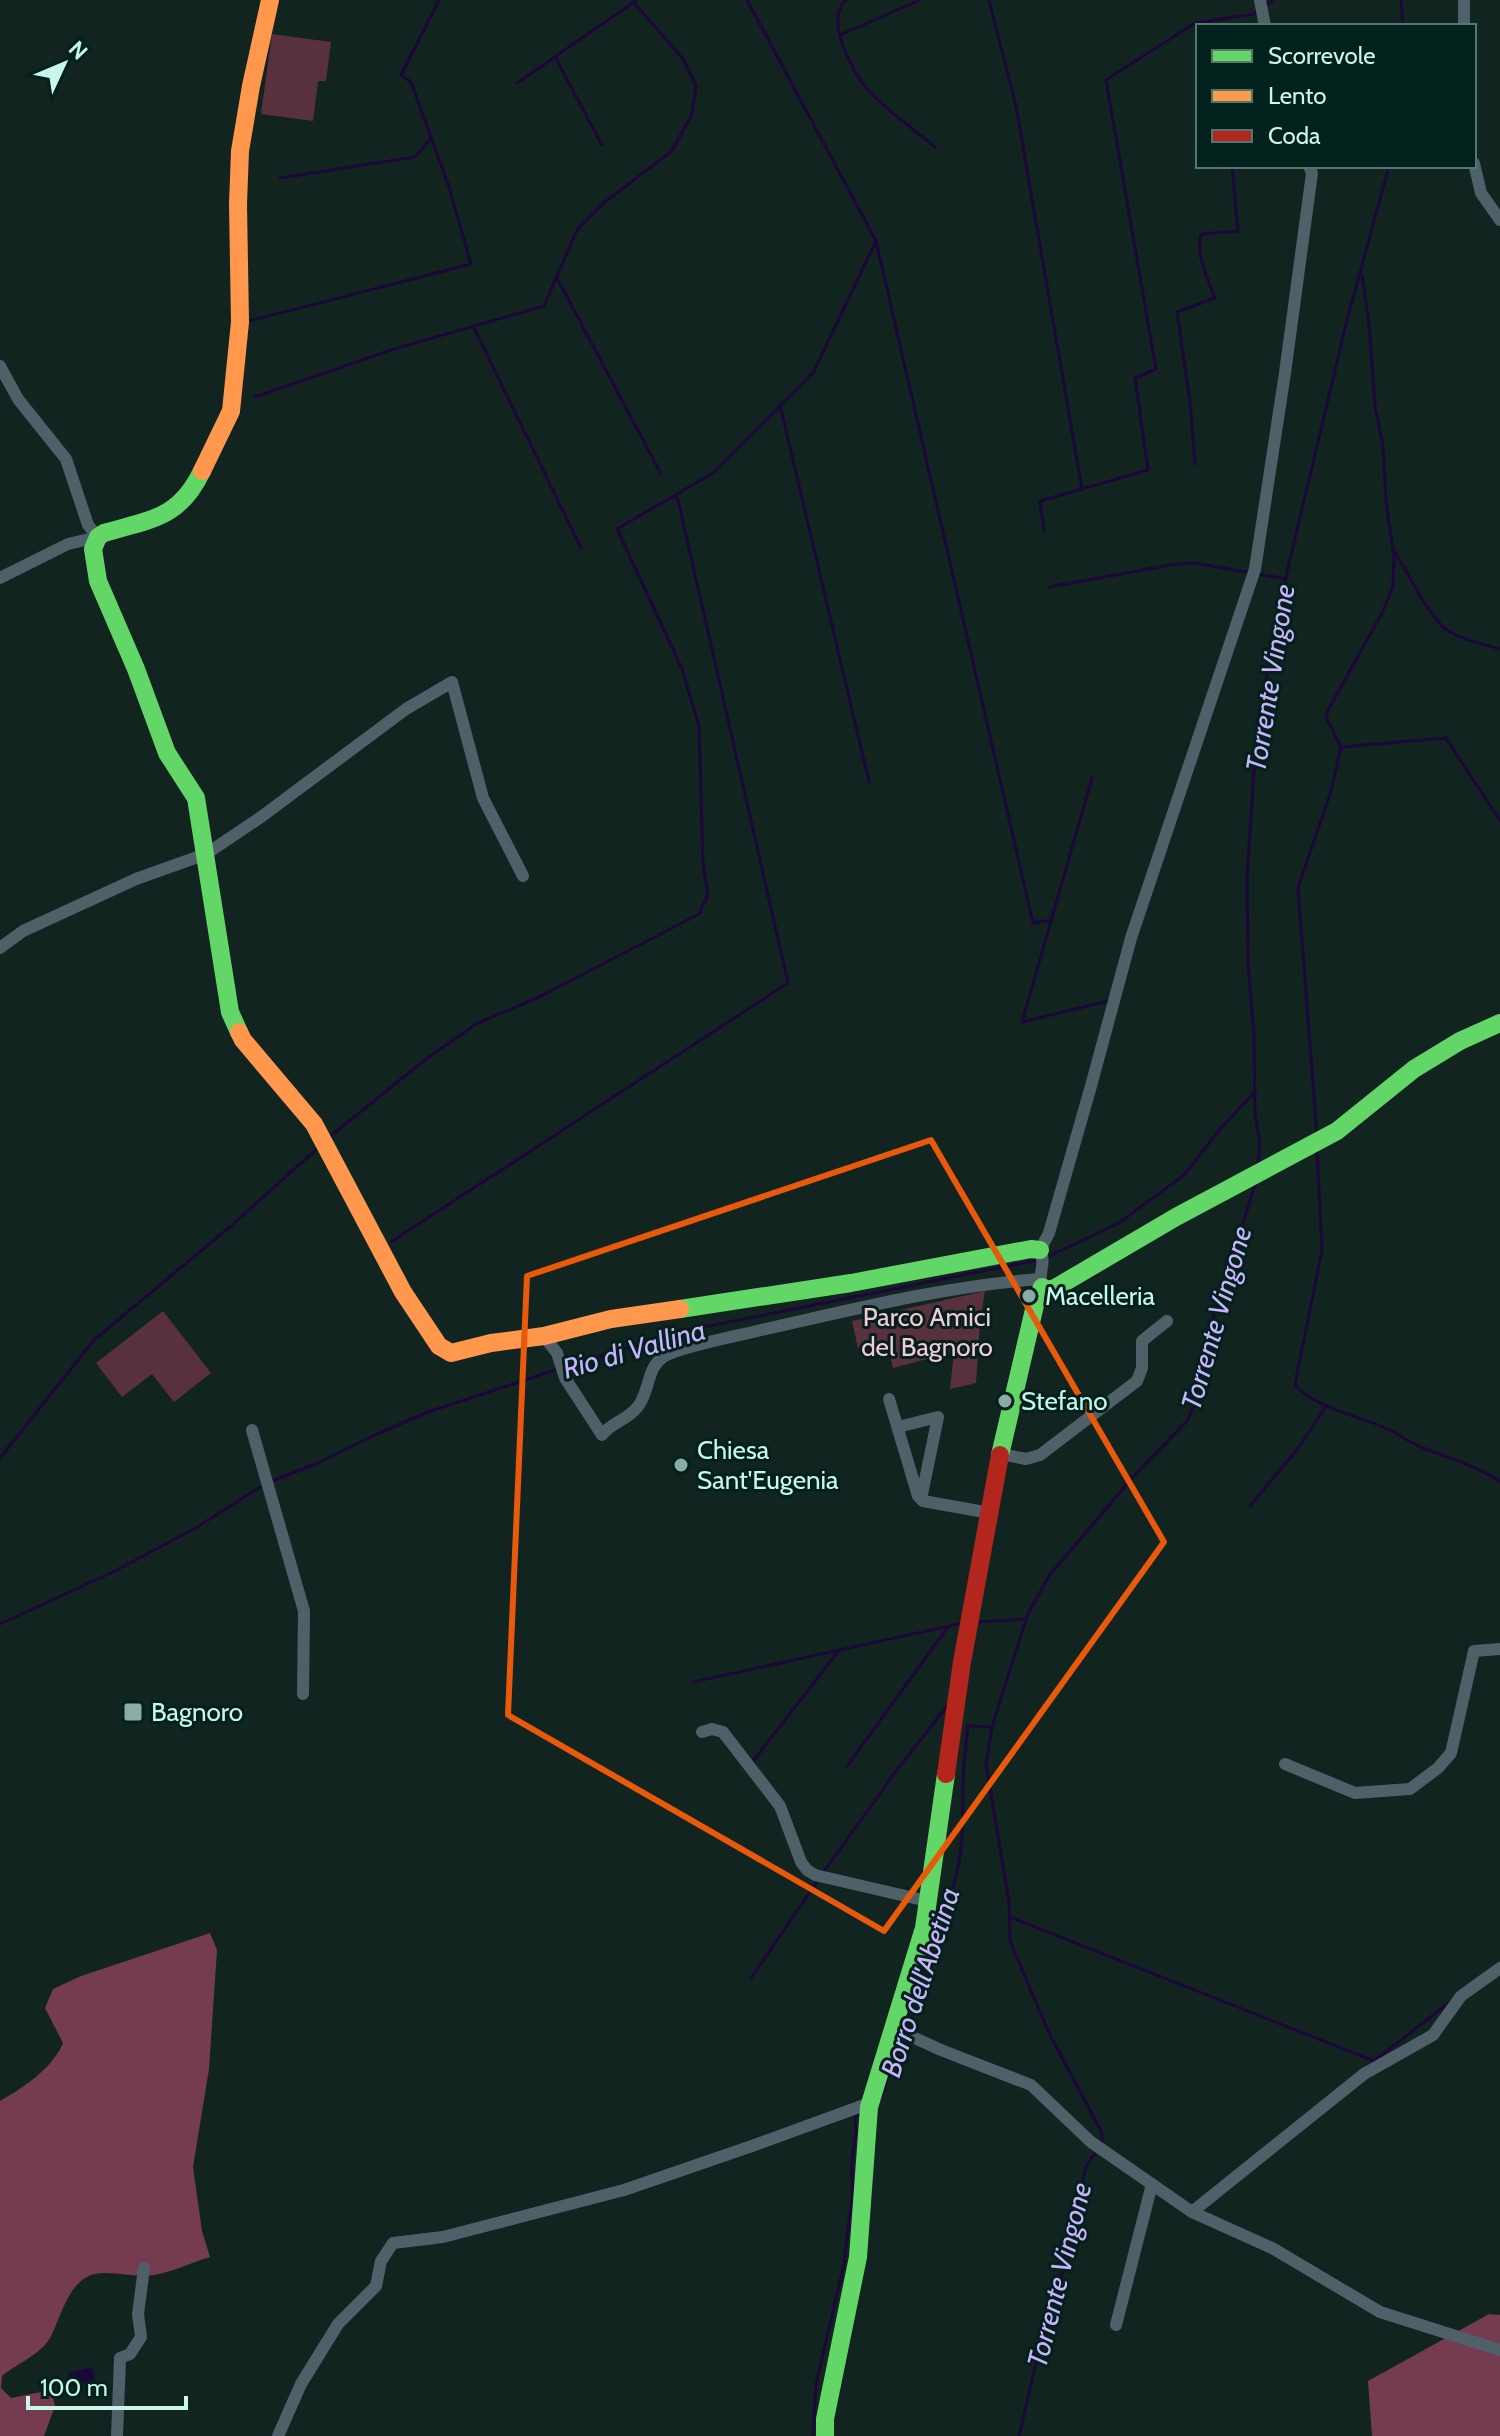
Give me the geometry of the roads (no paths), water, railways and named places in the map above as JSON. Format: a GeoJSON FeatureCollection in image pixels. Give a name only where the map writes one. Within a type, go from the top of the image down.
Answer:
{"type":"FeatureCollection","features":[{"type":"Feature","properties":{"kind":"street"},"geometry":{"type":"LineString","coordinates":[[0,578],[68,544],[98,537],[112,529],[174,509],[183,502],[201,476],[231,411],[240,322],[240,151],[270,0]]}},
{"type":"Feature","properties":{"kind":"street"},"geometry":{"type":"LineString","coordinates":[[1260,0],[1265,24]]}},
{"type":"Feature","properties":{"kind":"street"},"geometry":{"type":"LineString","coordinates":[[1464,0],[1464,24]]}},
{"type":"Feature","properties":{"kind":"street"},"geometry":{"type":"LineString","coordinates":[[825,2436],[825,2419],[858,2257],[870,2103],[924,1928],[962,1662],[1000,1454],[1041,1283],[1042,1257],[1131,938],[1255,569],[1285,373],[1312,173],[1310,168]]}},
{"type":"Feature","properties":{"kind":"street"},"geometry":{"type":"LineString","coordinates":[[1475,168],[1481,193],[1500,220]]}},
{"type":"Feature","properties":{"kind":"street"},"geometry":{"type":"LineString","coordinates":[[0,366],[18,399],[66,459],[88,525],[98,537]]}},
{"type":"Feature","properties":{"kind":"street"},"geometry":{"type":"LineString","coordinates":[[98,537],[93,549],[98,581],[136,669],[167,753],[196,798],[230,1012],[243,1040],[314,1124],[403,1292],[439,1346],[451,1353],[624,1317],[851,1283],[1031,1249],[1042,1257]]}},
{"type":"Feature","properties":{"kind":"street"},"geometry":{"type":"LineString","coordinates":[[0,948],[23,931],[136,879],[206,854],[406,709],[452,682],[483,798],[523,876]]}},
{"type":"Feature","properties":{"kind":"street"},"geometry":{"type":"LineString","coordinates":[[1041,1283],[1047,1290],[1055,1288],[1176,1217],[1337,1131],[1414,1069],[1460,1041],[1500,1023]]}},
{"type":"Feature","properties":{"kind":"street"},"geometry":{"type":"LineString","coordinates":[[544,1336],[557,1353],[561,1368],[583,1410],[602,1435],[607,1428],[624,1421],[640,1404],[654,1364],[667,1354],[935,1291],[1041,1283]]}},
{"type":"Feature","properties":{"kind":"street"},"geometry":{"type":"LineString","coordinates":[[1000,1454],[1026,1459],[1040,1455],[1137,1381],[1142,1368],[1142,1341],[1167,1321]]}},
{"type":"Feature","properties":{"kind":"street"},"geometry":{"type":"LineString","coordinates":[[889,1399],[918,1496],[930,1504],[990,1513]]}},
{"type":"Feature","properties":{"kind":"street"},"geometry":{"type":"LineString","coordinates":[[898,1427],[938,1417],[921,1499]]}},
{"type":"Feature","properties":{"kind":"street"},"geometry":{"type":"LineString","coordinates":[[252,1430],[304,1611],[303,1694]]}},
{"type":"Feature","properties":{"kind":"street"},"geometry":{"type":"LineString","coordinates":[[1285,1764],[1355,1793],[1410,1789],[1438,1768],[1451,1753],[1474,1651],[1500,1649]]}},
{"type":"Feature","properties":{"kind":"street"},"geometry":{"type":"LineString","coordinates":[[702,1732],[712,1729],[723,1732],[780,1806],[807,1870],[815,1875],[927,1901]]}},
{"type":"Feature","properties":{"kind":"street"},"geometry":{"type":"LineString","coordinates":[[1192,2212],[1364,2074],[1433,2035],[1461,1996],[1500,1968]]}},
{"type":"Feature","properties":{"kind":"street"},"geometry":{"type":"LineString","coordinates":[[893,2028],[1031,2085],[1091,2142],[1192,2212],[1272,2248],[1380,2312],[1500,2350]]}},
{"type":"Feature","properties":{"kind":"street"},"geometry":{"type":"LineString","coordinates":[[278,2436],[301,2384],[338,2324],[376,2286],[381,2261],[393,2243],[443,2237],[624,2190],[870,2103]]}},
{"type":"Feature","properties":{"kind":"street"},"geometry":{"type":"LineString","coordinates":[[1116,2325],[1152,2184]]}},
{"type":"Feature","properties":{"kind":"street"},"geometry":{"type":"LineString","coordinates":[[117,2436],[120,2358],[130,2354],[141,2337],[138,2314],[144,2268]]}},
{"type":"Feature","properties":{"kind":"waterway"},"geometry":{"type":"LineString","coordinates":[[249,321],[471,264],[449,187],[411,82],[401,75],[439,0]]}},
{"type":"Feature","properties":{"kind":"waterway"},"geometry":{"type":"LineString","coordinates":[[255,397],[394,349],[544,306],[577,230],[606,201],[672,151],[692,114],[696,85],[683,59],[636,5],[636,0]]}},
{"type":"Feature","properties":{"kind":"waterway"},"geometry":{"type":"LineString","coordinates":[[747,0],[876,241],[1033,923],[1051,920]]}},
{"type":"Feature","properties":{"kind":"waterway"},"geometry":{"type":"LineString","coordinates":[[846,0],[840,9],[839,32],[855,71],[875,98],[935,147]]}},
{"type":"Feature","properties":{"kind":"waterway"},"geometry":{"type":"LineString","coordinates":[[840,35],[920,0]]}},
{"type":"Feature","properties":{"kind":"waterway"},"geometry":{"type":"LineString","coordinates":[[989,0],[1016,106],[1082,489]]}},
{"type":"Feature","properties":{"kind":"waterway"},"geometry":{"type":"LineString","coordinates":[[1264,6],[1273,0]]}},
{"type":"Feature","properties":{"kind":"waterway","name":"Torrente Vingone"},"geometry":{"type":"LineString","coordinates":[[1401,0],[1403,24]]}},
{"type":"Feature","properties":{"kind":"waterway"},"geometry":{"type":"LineString","coordinates":[[517,83],[634,2],[636,5]]}},
{"type":"Feature","properties":{"kind":"waterway"},"geometry":{"type":"LineString","coordinates":[[1044,530],[1040,501],[1148,470],[1135,378],[1156,369],[1106,80],[1195,23],[1258,11]]}},
{"type":"Feature","properties":{"kind":"waterway"},"geometry":{"type":"LineString","coordinates":[[555,57],[602,145]]}},
{"type":"Feature","properties":{"kind":"waterway"},"geometry":{"type":"LineString","coordinates":[[280,178],[415,157],[431,138]]}},
{"type":"Feature","properties":{"kind":"waterway"},"geometry":{"type":"LineString","coordinates":[[1195,464],[1177,312],[1215,298],[1203,266],[1200,241],[1201,234],[1238,231],[1232,168]]}},
{"type":"Feature","properties":{"kind":"waterway","name":"Torrente Vingone"},"geometry":{"type":"LineString","coordinates":[[1258,1166],[1260,1143],[1255,1114],[1247,877],[1257,726],[1287,572],[1347,320],[1388,168]]}},
{"type":"Feature","properties":{"kind":"waterway"},"geometry":{"type":"LineString","coordinates":[[328,1138],[426,1059],[476,1024],[539,997],[699,914],[708,895],[703,864],[699,726],[682,669],[617,529],[713,473],[813,373],[876,241]]}},
{"type":"Feature","properties":{"kind":"waterway"},"geometry":{"type":"LineString","coordinates":[[1317,1135],[1298,888],[1331,791],[1341,747],[1326,717],[1328,710],[1382,613],[1393,587],[1394,557],[1386,501],[1383,446],[1375,406],[1362,276]]}},
{"type":"Feature","properties":{"kind":"waterway"},"geometry":{"type":"LineString","coordinates":[[557,278],[661,474]]}},
{"type":"Feature","properties":{"kind":"waterway"},"geometry":{"type":"LineString","coordinates":[[473,326],[581,548]]}},
{"type":"Feature","properties":{"kind":"waterway"},"geometry":{"type":"LineString","coordinates":[[780,405],[869,782]]}},
{"type":"Feature","properties":{"kind":"waterway"},"geometry":{"type":"LineString","coordinates":[[391,1242],[788,983],[678,500],[674,495]]}},
{"type":"Feature","properties":{"kind":"waterway"},"geometry":{"type":"LineString","coordinates":[[1395,552],[1440,624],[1459,636],[1500,649]]}},
{"type":"Feature","properties":{"kind":"waterway"},"geometry":{"type":"LineString","coordinates":[[1049,587],[1195,563],[1251,573]]}},
{"type":"Feature","properties":{"kind":"waterway"},"geometry":{"type":"LineString","coordinates":[[1258,574],[1286,579]]}},
{"type":"Feature","properties":{"kind":"waterway"},"geometry":{"type":"LineString","coordinates":[[1341,747],[1446,738],[1500,821]]}},
{"type":"Feature","properties":{"kind":"waterway"},"geometry":{"type":"LineString","coordinates":[[1092,778],[1022,1022],[1108,1001]]}},
{"type":"Feature","properties":{"kind":"waterway","name":"Rio di Vallina"},"geometry":{"type":"LineString","coordinates":[[1045,1258],[1119,1223],[1184,1175],[1221,1128],[1255,1092]]}},
{"type":"Feature","properties":{"kind":"waterway"},"geometry":{"type":"LineString","coordinates":[[0,1458],[94,1340],[231,1226],[320,1146]]}},
{"type":"Feature","properties":{"kind":"waterway"},"geometry":{"type":"LineString","coordinates":[[1317,1150],[1322,1250],[1295,1384],[1323,1404],[1472,1466],[1500,1482]]}},
{"type":"Feature","properties":{"kind":"waterway","name":"Torrente Vingone"},"geometry":{"type":"LineString","coordinates":[[1102,2144],[1102,2133],[1049,2033],[1010,1941],[1009,1902],[986,1764],[992,1727],[1027,1616],[1049,1576],[1132,1478],[1188,1420],[1196,1400],[1212,1321],[1255,1185]]}},
{"type":"Feature","properties":{"kind":"waterway","name":"Rio di Vallina"},"geometry":{"type":"LineString","coordinates":[[566,1367],[674,1333],[1038,1260]]}},
{"type":"Feature","properties":{"kind":"waterway","name":"Rio di Vallina"},"geometry":{"type":"LineString","coordinates":[[272,1481],[428,1412],[558,1369]]}},
{"type":"Feature","properties":{"kind":"waterway"},"geometry":{"type":"LineString","coordinates":[[1250,1506],[1299,1447],[1327,1405]]}},
{"type":"Feature","properties":{"kind":"waterway","name":"Rio di Vallina"},"geometry":{"type":"LineString","coordinates":[[0,1624],[111,1573],[194,1529],[265,1484]]}},
{"type":"Feature","properties":{"kind":"waterway"},"geometry":{"type":"LineString","coordinates":[[975,1622],[1026,1619]]}},
{"type":"Feature","properties":{"kind":"waterway"},"geometry":{"type":"LineString","coordinates":[[693,1682],[963,1623]]}},
{"type":"Feature","properties":{"kind":"waterway"},"geometry":{"type":"LineString","coordinates":[[847,1766],[948,1627]]}},
{"type":"Feature","properties":{"kind":"waterway"},"geometry":{"type":"LineString","coordinates":[[754,1760],[840,1649]]}},
{"type":"Feature","properties":{"kind":"waterway"},"geometry":{"type":"LineString","coordinates":[[823,1873],[947,1706]]}},
{"type":"Feature","properties":{"kind":"waterway","name":"Borro dell'Abetina"},"geometry":{"type":"LineString","coordinates":[[903,2029],[958,1867],[968,1726],[991,1727]]}},
{"type":"Feature","properties":{"kind":"waterway"},"geometry":{"type":"LineString","coordinates":[[751,1978],[819,1879]]}},
{"type":"Feature","properties":{"kind":"waterway"},"geometry":{"type":"LineString","coordinates":[[1010,1917],[1374,2061],[1450,2002]]}},
{"type":"Feature","properties":{"kind":"waterway","name":"Borro dell'Abetina"},"geometry":{"type":"LineString","coordinates":[[878,2100],[901,2036]]}},
{"type":"Feature","properties":{"kind":"waterway","name":"Borro dell'Abetina"},"geometry":{"type":"LineString","coordinates":[[813,2436],[816,2384],[844,2264],[852,2197],[855,2117],[863,2112]]}},
{"type":"Feature","properties":{"kind":"waterway","name":"Torrente Vingone"},"geometry":{"type":"LineString","coordinates":[[1019,2436],[1060,2282],[1086,2166],[1097,2150]]}},
{"type":"Feature","properties":{"kind":"place","name":"Macelleria"},"geometry":{"type":"Point","coordinates":[1029,1296]}},
{"type":"Feature","properties":{"kind":"place","name":"Stefano"},"geometry":{"type":"Point","coordinates":[1005,1401]}},
{"type":"Feature","properties":{"kind":"place","name":"Chiesa Sant'Eugenia"},"geometry":{"type":"Point","coordinates":[681,1465]}},
{"type":"Feature","properties":{"kind":"place","name":"Bagnoro"},"geometry":{"type":"Point","coordinates":[133,1712]}},
{"type":"Feature","properties":{"kind":"park label","name":"Parco Amici del Bagnoro"},"geometry":{"type":"Point","coordinates":[927,1332]}}]}
